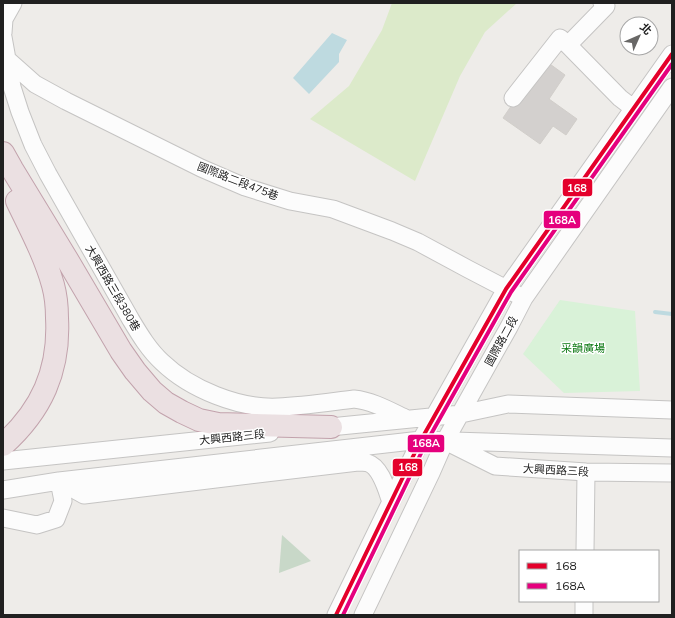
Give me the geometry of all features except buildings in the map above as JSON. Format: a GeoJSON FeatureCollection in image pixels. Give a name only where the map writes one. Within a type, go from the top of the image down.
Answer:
{"type":"FeatureCollection","features":[{"type":"Feature","properties":{"kind":"highway"},"geometry":{"type":"LineString","coordinates":[[3,153],[121,351],[152,391],[166,403],[199,420],[218,424],[331,427]]}},
{"type":"Feature","properties":{"kind":"highway"},"geometry":{"type":"LineString","coordinates":[[3,173],[33,233],[50,272],[57,303],[58,324],[56,352],[46,390],[36,408],[23,426],[3,445]]}},
{"type":"Feature","properties":{"kind":"street","name":"大興西路三段380巷"},"geometry":{"type":"LineString","coordinates":[[13,3],[4,19],[4,45],[12,87],[33,145],[131,320],[145,343],[162,362],[177,374],[195,385],[213,394],[234,401],[260,406],[277,407],[354,399],[372,403],[407,419]]}},
{"type":"Feature","properties":{"kind":"street"},"geometry":{"type":"LineString","coordinates":[[568,45],[606,4]]}},
{"type":"Feature","properties":{"kind":"street"},"geometry":{"type":"LineString","coordinates":[[513,98],[560,38],[620,98],[655,111]]}},
{"type":"Feature","properties":{"kind":"street","name":"國際路二段475巷"},"geometry":{"type":"LineString","coordinates":[[4,45],[35,84],[201,168],[253,189],[290,201],[333,209],[392,231],[418,242],[524,298]]}},
{"type":"Feature","properties":{"kind":"street","name":"國際路二段"},"geometry":{"type":"LineString","coordinates":[[336,615],[421,440],[506,289],[672,54]]}},
{"type":"Feature","properties":{"kind":"street","name":"國際路二段"},"geometry":{"type":"LineString","coordinates":[[363,615],[445,441],[524,298],[672,87]]}},
{"type":"Feature","properties":{"kind":"street"},"geometry":{"type":"LineString","coordinates":[[338,401],[344,401],[349,405],[353,425]]}},
{"type":"Feature","properties":{"kind":"street","name":"大興西路三段"},"geometry":{"type":"LineString","coordinates":[[461,414],[508,404],[672,410]]}},
{"type":"Feature","properties":{"kind":"street","name":"大興西路三段"},"geometry":{"type":"LineString","coordinates":[[3,461],[461,414],[525,414],[672,419]]}},
{"type":"Feature","properties":{"kind":"street","name":"大興西路三段"},"geometry":{"type":"LineString","coordinates":[[3,490],[59,481],[421,440],[672,448]]}},
{"type":"Feature","properties":{"kind":"street","name":"大興西路三段"},"geometry":{"type":"LineString","coordinates":[[445,441],[495,466],[586,472],[672,474]]}},
{"type":"Feature","properties":{"kind":"street"},"geometry":{"type":"LineString","coordinates":[[59,481],[84,495],[367,462],[373,465],[378,471],[391,502]]}},
{"type":"Feature","properties":{"kind":"street"},"geometry":{"type":"LineString","coordinates":[[585,550],[586,472]]}},
{"type":"Feature","properties":{"kind":"street"},"geometry":{"type":"LineString","coordinates":[[3,518],[37,525],[56,519],[63,501],[59,481]]}},
{"type":"Feature","properties":{"kind":"street"},"geometry":{"type":"LineString","coordinates":[[584,602],[584,615]]}},
{"type":"Feature","properties":{"kind":"green space"},"geometry":{"type":"Polygon","coordinates":[[[392,3],[517,3],[485,32],[460,76],[415,181],[310,119],[349,86],[382,30],[392,3]]]}},
{"type":"Feature","properties":{"kind":"green space","name":"采韻廣場"},"geometry":{"type":"Polygon","coordinates":[[[560,300],[635,311],[640,391],[564,393],[523,354],[560,300]]]}},
{"type":"Feature","properties":{"kind":"green space"},"geometry":{"type":"Polygon","coordinates":[[[282,535],[311,561],[279,573],[282,535]]]}},
{"type":"Feature","properties":{"kind":"water"},"geometry":{"type":"Polygon","coordinates":[[[332,33],[347,40],[339,54],[339,62],[309,94],[293,78],[332,33]]]}},
{"type":"Feature","properties":{"kind":"waterway"},"geometry":{"type":"LineString","coordinates":[[655,312],[672,314]]}},
{"type":"Feature","properties":{"kind":"transit line","name":"168"},"geometry":{"type":"LineString","coordinates":[[336,615],[421,440],[506,289],[672,54]]}},
{"type":"Feature","properties":{"kind":"transit line","name":"168A"},"geometry":{"type":"LineString","coordinates":[[343,615],[426,443],[511,292],[672,64]]}}]}
